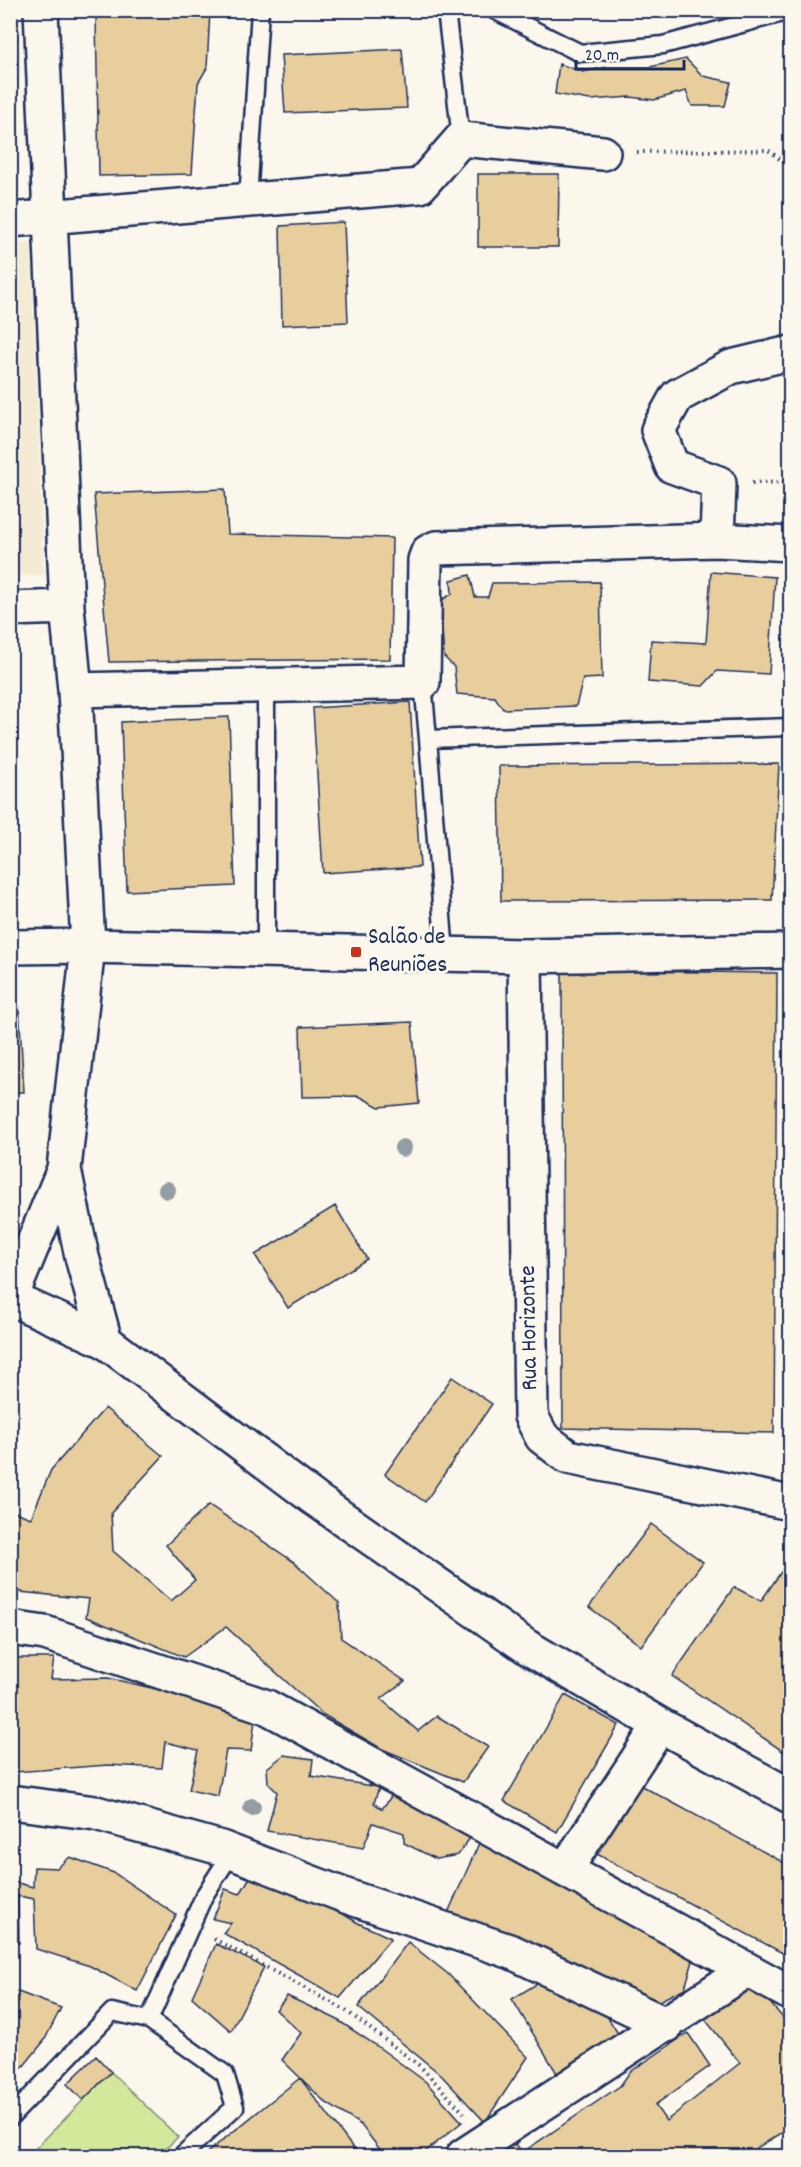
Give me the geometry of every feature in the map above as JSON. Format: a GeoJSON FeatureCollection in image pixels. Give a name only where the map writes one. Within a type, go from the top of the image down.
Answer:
{"type":"FeatureCollection","features":[{"type":"Feature","properties":{"kind":"street"},"geometry":{"type":"LineString","coordinates":[[41,10],[68,607],[75,690],[88,946],[64,1169],[11,1299],[105,1341],[315,1499],[527,1647],[660,1725],[790,1796]]}},
{"type":"Feature","properties":{"kind":"street"},"geometry":{"type":"LineString","coordinates":[[10,220],[420,186],[461,139],[603,153]]}},
{"type":"Feature","properties":{"kind":"street"},"geometry":{"type":"LineString","coordinates":[[717,540],[719,483],[672,466],[658,430],[677,396],[731,367],[790,353]]}},
{"type":"Feature","properties":{"kind":"street"},"geometry":{"type":"LineString","coordinates":[[75,690],[423,682],[425,560],[428,552],[436,548],[717,540],[790,544]]}},
{"type":"Feature","properties":{"kind":"street"},"geometry":{"type":"LineString","coordinates":[[10,609],[68,607]]}},
{"type":"Feature","properties":{"kind":"street"},"geometry":{"type":"LineString","coordinates":[[10,947],[88,946],[525,956],[790,951]]}},
{"type":"Feature","properties":{"kind":"street","name":"Rua Horizonte"},"geometry":{"type":"LineString","coordinates":[[525,956],[531,1416],[542,1437],[568,1457],[790,1503]]}},
{"type":"Feature","properties":{"kind":"street"},"geometry":{"type":"LineString","coordinates":[[64,1169],[82,1257],[105,1341]]}},
{"type":"Feature","properties":{"kind":"street"},"geometry":{"type":"LineString","coordinates":[[10,1628],[45,1633],[267,1707],[790,1993]]}},
{"type":"Feature","properties":{"kind":"street"},"geometry":{"type":"LineString","coordinates":[[566,1870],[660,1725]]}},
{"type":"Feature","properties":{"kind":"street"},"geometry":{"type":"LineString","coordinates":[[10,1802],[96,1813],[232,1852],[346,1896],[512,1952],[667,2025]]}},
{"type":"Feature","properties":{"kind":"street"},"geometry":{"type":"LineString","coordinates":[[476,2149],[667,2025],[747,1970]]}},
{"type":"Feature","properties":{"kind":"lane"},"geometry":{"type":"LineString","coordinates":[[248,200],[260,10]]}},
{"type":"Feature","properties":{"kind":"lane"},"geometry":{"type":"LineString","coordinates":[[446,10],[461,139]]}},
{"type":"Feature","properties":{"kind":"lane"},"geometry":{"type":"LineString","coordinates":[[494,10],[580,53],[663,45],[790,11]]}},
{"type":"Feature","properties":{"kind":"lane"},"geometry":{"type":"LineString","coordinates":[[423,682],[445,954]]}},
{"type":"Feature","properties":{"kind":"lane"},"geometry":{"type":"LineString","coordinates":[[266,686],[266,950]]}},
{"type":"Feature","properties":{"kind":"lane"},"geometry":{"type":"LineString","coordinates":[[428,738],[790,727]]}},
{"type":"Feature","properties":{"kind":"lane"},"geometry":{"type":"LineString","coordinates":[[149,2020],[192,1928],[204,1896],[232,1852]]}},
{"type":"Feature","properties":{"kind":"lane"},"geometry":{"type":"LineString","coordinates":[[10,2118],[112,2012],[149,2020],[225,2074],[235,2107],[181,2157]]}},
{"type":"Feature","properties":{"kind":"path"},"geometry":{"type":"LineString","coordinates":[[603,153],[768,150],[790,167]]}},
{"type":"Feature","properties":{"kind":"path"},"geometry":{"type":"LineString","coordinates":[[192,1928],[345,2010],[420,2066],[476,2149]]}},
{"type":"Feature","properties":{"kind":"shaded area"},"geometry":{"type":"Polygon","coordinates":[[[31,243],[44,575],[11,576],[11,244],[31,243]]]}},
{"type":"Feature","properties":{"kind":"green space"},"geometry":{"type":"Polygon","coordinates":[[[111,2072],[178,2137],[158,2156],[28,2156],[111,2072]]]}},
{"type":"Feature","properties":{"kind":"building"},"geometry":{"type":"Polygon","coordinates":[[[148,10],[210,10],[207,68],[198,83],[192,174],[99,176],[96,17],[148,10]]]}},
{"type":"Feature","properties":{"kind":"building"},"geometry":{"type":"Polygon","coordinates":[[[402,49],[407,108],[285,113],[281,55],[402,49]]]}},
{"type":"Feature","properties":{"kind":"building"},"geometry":{"type":"Polygon","coordinates":[[[686,59],[703,76],[731,82],[725,106],[692,106],[686,91],[654,100],[630,97],[590,100],[555,94],[559,64],[583,72],[607,67],[650,67],[686,59]]]}},
{"type":"Feature","properties":{"kind":"building"},"geometry":{"type":"Polygon","coordinates":[[[478,174],[559,174],[558,247],[478,247],[478,174]]]}},
{"type":"Feature","properties":{"kind":"building"},"geometry":{"type":"Polygon","coordinates":[[[344,222],[348,322],[282,325],[280,226],[344,222]]]}},
{"type":"Feature","properties":{"kind":"building"},"geometry":{"type":"Polygon","coordinates":[[[225,489],[228,534],[392,538],[390,659],[109,662],[94,494],[225,489]]]}},
{"type":"Feature","properties":{"kind":"building"},"geometry":{"type":"Polygon","coordinates":[[[711,572],[775,577],[769,674],[717,671],[703,686],[648,682],[651,640],[706,643],[711,572]]]}},
{"type":"Feature","properties":{"kind":"building"},"geometry":{"type":"Polygon","coordinates":[[[470,575],[475,597],[488,597],[492,583],[600,582],[602,678],[583,679],[576,706],[503,709],[495,697],[457,694],[454,667],[444,657],[440,601],[452,594],[451,580],[470,575]]]}},
{"type":"Feature","properties":{"kind":"building"},"geometry":{"type":"Polygon","coordinates":[[[410,702],[420,867],[323,873],[313,708],[410,702]]]}},
{"type":"Feature","properties":{"kind":"building"},"geometry":{"type":"Polygon","coordinates":[[[229,717],[235,886],[127,891],[121,722],[229,717]]]}},
{"type":"Feature","properties":{"kind":"building"},"geometry":{"type":"Polygon","coordinates":[[[779,764],[772,900],[501,901],[499,766],[779,764]]]}},
{"type":"Feature","properties":{"kind":"building"},"geometry":{"type":"Polygon","coordinates":[[[562,970],[777,973],[774,1433],[563,1428],[562,970]]]}},
{"type":"Feature","properties":{"kind":"building"},"geometry":{"type":"Polygon","coordinates":[[[10,1006],[19,1006],[24,1092],[10,1092],[10,1006]]]}},
{"type":"Feature","properties":{"kind":"building"},"geometry":{"type":"Polygon","coordinates":[[[412,1022],[419,1103],[379,1107],[359,1096],[302,1097],[300,1027],[412,1022]]]}},
{"type":"Feature","properties":{"kind":"building"},"geometry":{"type":"Polygon","coordinates":[[[335,1206],[367,1259],[288,1308],[255,1255],[335,1206]]]}},
{"type":"Feature","properties":{"kind":"building"},"geometry":{"type":"Polygon","coordinates":[[[452,1377],[492,1404],[425,1502],[385,1474],[452,1377]]]}},
{"type":"Feature","properties":{"kind":"building"},"geometry":{"type":"Polygon","coordinates":[[[105,1408],[163,1456],[111,1513],[113,1551],[171,1601],[195,1580],[166,1545],[209,1505],[294,1562],[339,1603],[341,1638],[405,1681],[381,1699],[418,1731],[437,1716],[488,1747],[463,1782],[382,1749],[322,1714],[226,1627],[184,1657],[86,1617],[89,1599],[10,1591],[10,1510],[31,1518],[51,1470],[105,1408]]]}},
{"type":"Feature","properties":{"kind":"building"},"geometry":{"type":"Polygon","coordinates":[[[651,1524],[703,1562],[641,1646],[589,1607],[651,1524]]]}},
{"type":"Feature","properties":{"kind":"building"},"geometry":{"type":"Polygon","coordinates":[[[790,1559],[790,1756],[672,1676],[734,1587],[761,1601],[790,1559]]]}},
{"type":"Feature","properties":{"kind":"building"},"geometry":{"type":"Polygon","coordinates":[[[10,1658],[54,1658],[51,1679],[108,1678],[191,1697],[255,1720],[251,1751],[226,1750],[218,1796],[189,1790],[198,1750],[165,1742],[162,1768],[108,1765],[14,1772],[10,1738],[10,1658]]]}},
{"type":"Feature","properties":{"kind":"building"},"geometry":{"type":"Polygon","coordinates":[[[565,1695],[619,1725],[557,1832],[504,1801],[565,1695]]]}},
{"type":"Feature","properties":{"kind":"building"},"geometry":{"type":"Polygon","coordinates":[[[284,1755],[313,1759],[311,1776],[379,1787],[374,1803],[382,1809],[392,1795],[472,1835],[458,1855],[436,1859],[404,1843],[404,1833],[373,1823],[363,1848],[267,1831],[277,1792],[268,1783],[267,1768],[284,1755]]]}},
{"type":"Feature","properties":{"kind":"building"},"geometry":{"type":"Polygon","coordinates":[[[638,1784],[790,1866],[790,1957],[595,1853],[638,1784]]]}},
{"type":"Feature","properties":{"kind":"building"},"geometry":{"type":"Polygon","coordinates":[[[480,1841],[695,1954],[685,1988],[659,2001],[626,1991],[447,1915],[480,1841]]]}},
{"type":"Feature","properties":{"kind":"building"},"geometry":{"type":"Polygon","coordinates":[[[70,1857],[114,1873],[176,1915],[137,1991],[90,1966],[36,1949],[34,1899],[18,1896],[19,1943],[10,1941],[10,1881],[33,1887],[34,1867],[57,1868],[70,1857]]]}},
{"type":"Feature","properties":{"kind":"building"},"geometry":{"type":"Polygon","coordinates":[[[252,1874],[310,1894],[358,1923],[391,1938],[340,1998],[223,1933],[231,1923],[213,1919],[225,1889],[240,1894],[252,1874]]]}},
{"type":"Feature","properties":{"kind":"building"},"geometry":{"type":"Polygon","coordinates":[[[408,1942],[448,1974],[528,2057],[485,2122],[440,2074],[358,2007],[408,1942]]]}},
{"type":"Feature","properties":{"kind":"building"},"geometry":{"type":"Polygon","coordinates":[[[216,1944],[264,1967],[231,2031],[192,1997],[216,1944]]]}},
{"type":"Feature","properties":{"kind":"building"},"geometry":{"type":"Polygon","coordinates":[[[538,1983],[605,2013],[619,2035],[558,2075],[512,1999],[538,1983]]]}},
{"type":"Feature","properties":{"kind":"building"},"geometry":{"type":"Polygon","coordinates":[[[753,1983],[790,2026],[790,2128],[743,2156],[494,2156],[515,2144],[523,2152],[620,2086],[630,2072],[688,2033],[710,2066],[655,2105],[666,2121],[740,2063],[704,2018],[753,1983]]]}},
{"type":"Feature","properties":{"kind":"building"},"geometry":{"type":"Polygon","coordinates":[[[10,1989],[61,2008],[44,2041],[10,2083],[10,1989]]]}},
{"type":"Feature","properties":{"kind":"building"},"geometry":{"type":"Polygon","coordinates":[[[287,1996],[336,2019],[377,2046],[426,2082],[462,2122],[420,2156],[385,2156],[361,2125],[325,2102],[282,2060],[301,2033],[276,2010],[287,1996]]]}},
{"type":"Feature","properties":{"kind":"building"},"geometry":{"type":"Polygon","coordinates":[[[96,2056],[111,2072],[83,2100],[67,2084],[96,2056]]]}},
{"type":"Feature","properties":{"kind":"building"},"geometry":{"type":"Polygon","coordinates":[[[300,2078],[359,2156],[203,2156],[275,2098],[300,2078]]]}},
{"type":"Feature","properties":{"kind":"place","name":"Salão de Reuniões"},"geometry":{"type":"Point","coordinates":[356,952]}}]}
